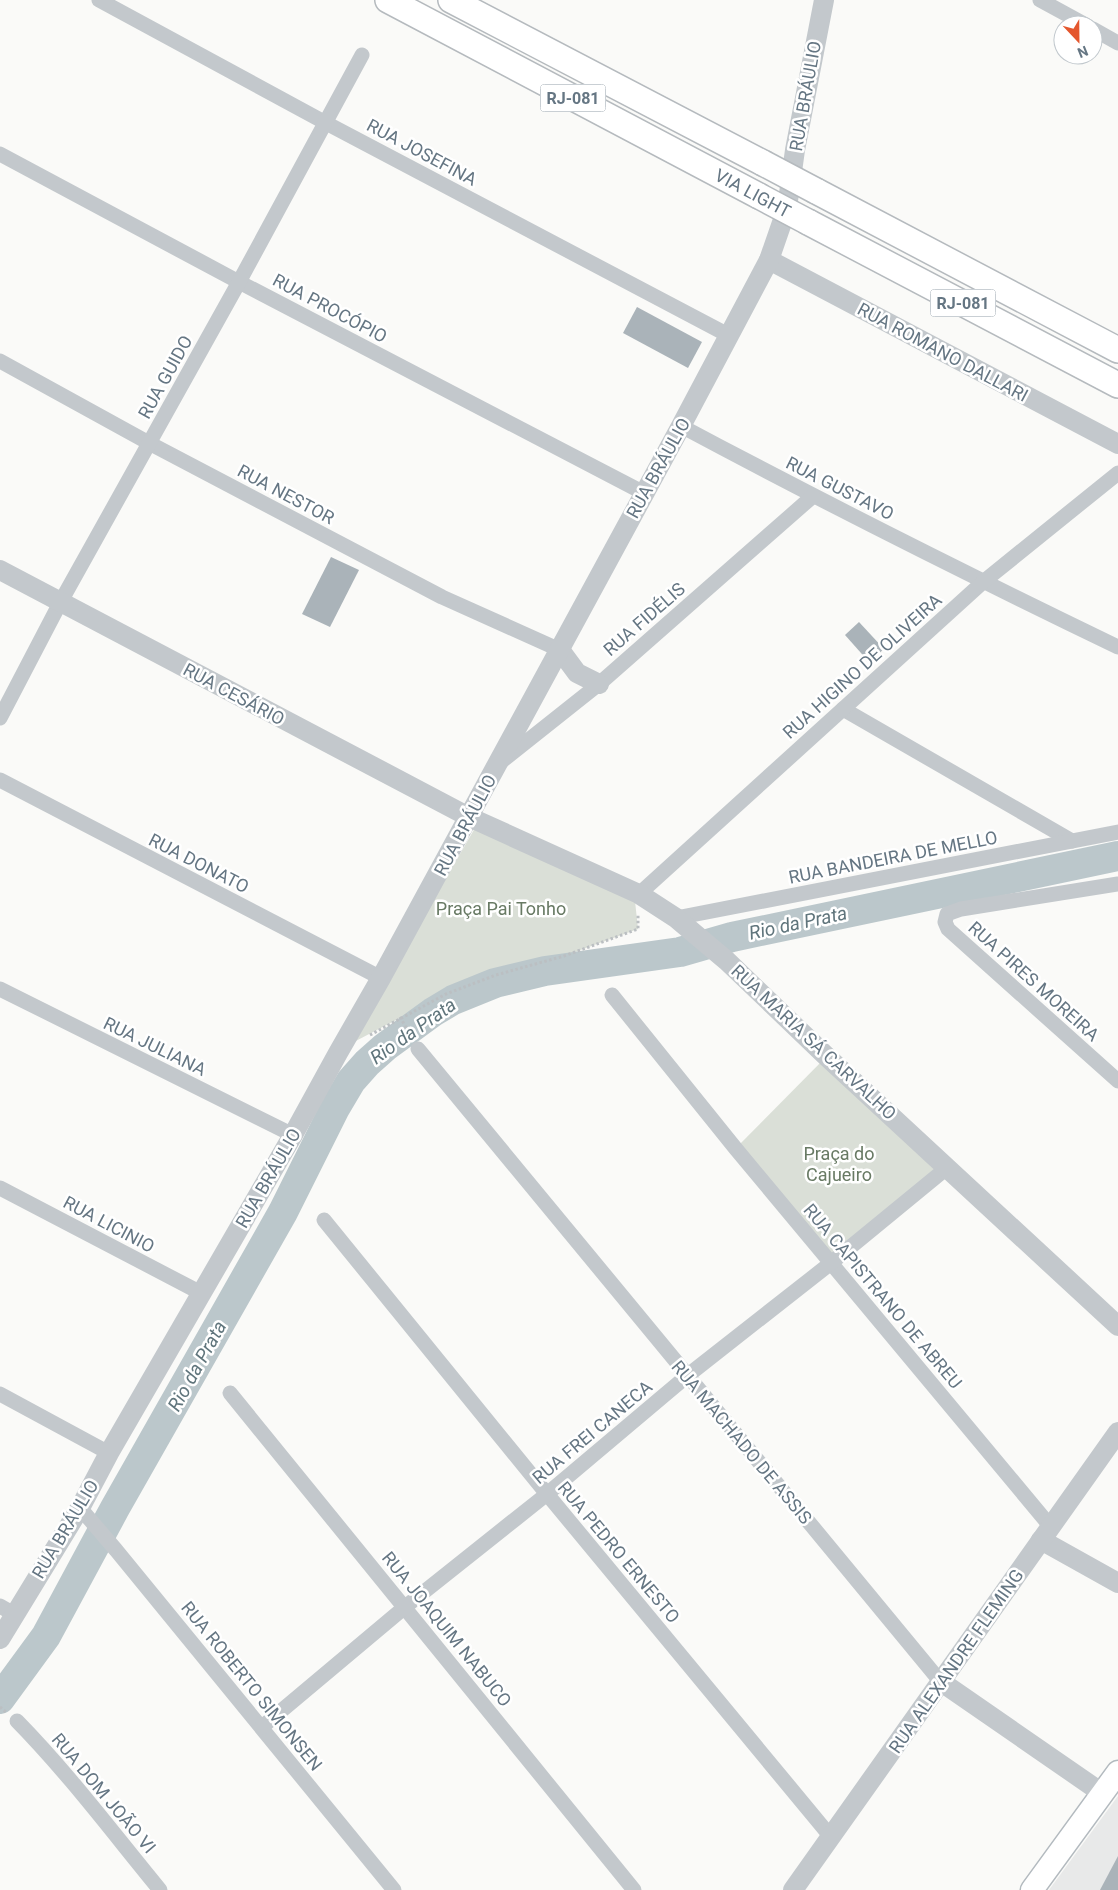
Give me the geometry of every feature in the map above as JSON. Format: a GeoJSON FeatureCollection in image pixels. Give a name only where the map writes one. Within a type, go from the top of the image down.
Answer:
{"type":"FeatureCollection","features":[{"type":"Feature","properties":{"kind":"main road","name":"VIA LIGHT"},"geometry":{"type":"LineString","coordinates":[[388,0],[1118,385]]}},
{"type":"Feature","properties":{"kind":"main road","name":"VIA LIGHT"},"geometry":{"type":"LineString","coordinates":[[451,0],[1112,343]]}},
{"type":"Feature","properties":{"kind":"main road"},"geometry":{"type":"LineString","coordinates":[[1032,1890],[1118,1772]]}},
{"type":"Feature","properties":{"kind":"street","name":"RUA JOSEFINA"},"geometry":{"type":"LineString","coordinates":[[99,0],[326,123],[728,336]]}},
{"type":"Feature","properties":{"kind":"street","name":"RUA BRÁULIO"},"geometry":{"type":"LineString","coordinates":[[0,1639],[7,1610],[80,1508],[109,1453],[293,1135],[381,978],[560,650],[769,260],[788,208],[795,150],[824,0]]}},
{"type":"Feature","properties":{"kind":"street"},"geometry":{"type":"LineString","coordinates":[[1040,0],[1068,15]]}},
{"type":"Feature","properties":{"kind":"street"},"geometry":{"type":"LineString","coordinates":[[1103,35],[1118,43]]}},
{"type":"Feature","properties":{"kind":"street","name":"RUA GUIDO"},"geometry":{"type":"LineString","coordinates":[[0,718],[60,603],[239,282],[362,55]]}},
{"type":"Feature","properties":{"kind":"street","name":"RUA PROCÓPIO"},"geometry":{"type":"LineString","coordinates":[[0,154],[239,282],[644,493]]}},
{"type":"Feature","properties":{"kind":"street","name":"RUA ROMANO DALLARI"},"geometry":{"type":"LineString","coordinates":[[769,260],[1118,444]]}},
{"type":"Feature","properties":{"kind":"street","name":"RUA NESTOR"},"geometry":{"type":"LineString","coordinates":[[0,361],[149,443],[442,597],[560,650]]}},
{"type":"Feature","properties":{"kind":"street","name":"RUA GUSTAVO"},"geometry":{"type":"LineString","coordinates":[[681,426],[813,496],[983,582],[1118,647]]}},
{"type":"Feature","properties":{"kind":"street","name":"RUA HIGINO DE OLIVEIRA"},"geometry":{"type":"LineString","coordinates":[[638,894],[983,582],[1118,473]]}},
{"type":"Feature","properties":{"kind":"street","name":"RUA FIDÉLIS"},"geometry":{"type":"LineString","coordinates":[[497,765],[598,684],[813,496]]}},
{"type":"Feature","properties":{"kind":"street","name":"RUA CESÁRIO"},"geometry":{"type":"LineString","coordinates":[[0,570],[469,817]]}},
{"type":"Feature","properties":{"kind":"street"},"geometry":{"type":"LineString","coordinates":[[560,650],[578,674],[598,684]]}},
{"type":"Feature","properties":{"kind":"street"},"geometry":{"type":"LineString","coordinates":[[843,709],[1072,841]]}},
{"type":"Feature","properties":{"kind":"street","name":"RUA DONATO"},"geometry":{"type":"LineString","coordinates":[[0,780],[381,978]]}},
{"type":"Feature","properties":{"kind":"street","name":"RUA MARIA SÁ CARVALHO"},"geometry":{"type":"LineString","coordinates":[[469,817],[638,894],[694,932],[728,961],[825,1055],[1118,1326]]}},
{"type":"Feature","properties":{"kind":"street","name":"RUA BANDEIRA DE MELLO"},"geometry":{"type":"LineString","coordinates":[[676,918],[1118,832]]}},
{"type":"Feature","properties":{"kind":"street","name":"RUA PIRES MOREIRA"},"geometry":{"type":"LineString","coordinates":[[1118,884],[961,909],[947,914],[945,922],[948,929],[1118,1082]]}},
{"type":"Feature","properties":{"kind":"street","name":"RUA JULIANA"},"geometry":{"type":"LineString","coordinates":[[0,990],[293,1135]]}},
{"type":"Feature","properties":{"kind":"street","name":"RUA CAPISTRANO DE ABREU"},"geometry":{"type":"LineString","coordinates":[[612,995],[831,1264],[1046,1534]]}},
{"type":"Feature","properties":{"kind":"street","name":"RUA MACHADO DE ASSIS"},"geometry":{"type":"LineString","coordinates":[[415,1043],[687,1376],[940,1681],[1102,1793]]}},
{"type":"Feature","properties":{"kind":"street","name":"RUA FREI CANECA"},"geometry":{"type":"LineString","coordinates":[[262,1727],[405,1608],[547,1494],[687,1376],[831,1264],[948,1167]]}},
{"type":"Feature","properties":{"kind":"street","name":"RUA LICINIO"},"geometry":{"type":"LineString","coordinates":[[0,1188],[201,1293]]}},
{"type":"Feature","properties":{"kind":"street","name":"RUA PEDRO ERNESTO"},"geometry":{"type":"LineString","coordinates":[[324,1220],[547,1494],[831,1837]]}},
{"type":"Feature","properties":{"kind":"street","name":"RUA JOAQUIM NABUCO"},"geometry":{"type":"LineString","coordinates":[[230,1393],[634,1890]]}},
{"type":"Feature","properties":{"kind":"street"},"geometry":{"type":"LineString","coordinates":[[0,1394],[109,1453]]}},
{"type":"Feature","properties":{"kind":"street","name":"RUA ALEXANDRE FLEMING"},"geometry":{"type":"LineString","coordinates":[[793,1890],[1118,1432]]}},
{"type":"Feature","properties":{"kind":"street","name":"RUA ROBERTO SIMONSEN"},"geometry":{"type":"LineString","coordinates":[[80,1508],[262,1727],[394,1890]]}},
{"type":"Feature","properties":{"kind":"street"},"geometry":{"type":"LineString","coordinates":[[1046,1534],[1118,1583]]}},
{"type":"Feature","properties":{"kind":"street","name":"RUA DOM JOÃO VI"},"geometry":{"type":"LineString","coordinates":[[17,1721],[77,1787],[160,1890]]}},
{"type":"Feature","properties":{"kind":"path"},"geometry":{"type":"LineString","coordinates":[[368,1035],[399,1017],[446,994],[496,975],[564,956],[638,929],[638,894]]}},
{"type":"Feature","properties":{"kind":"path"},"geometry":{"type":"LineString","coordinates":[[399,1017],[415,1043]]}},
{"type":"Feature","properties":{"kind":"shaded area"},"geometry":{"type":"Polygon","coordinates":[[[1118,1796],[1118,1890],[1049,1890],[1118,1796]]]}},
{"type":"Feature","properties":{"kind":"green space","name":"Praça Pai Tonho"},"geometry":{"type":"Polygon","coordinates":[[[475,828],[635,901],[638,929],[564,956],[496,975],[446,994],[350,1044],[475,828]]]}},
{"type":"Feature","properties":{"kind":"green space","name":"Praça do Cajueiro"},"geometry":{"type":"Polygon","coordinates":[[[825,1058],[943,1167],[830,1261],[737,1147],[825,1058]]]}},
{"type":"Feature","properties":{"kind":"building"},"geometry":{"type":"Polygon","coordinates":[[[637,307],[702,342],[688,368],[623,333],[637,307]]]}},
{"type":"Feature","properties":{"kind":"building"},"geometry":{"type":"Polygon","coordinates":[[[331,557],[359,570],[330,627],[302,614],[331,557]]]}},
{"type":"Feature","properties":{"kind":"building"},"geometry":{"type":"Polygon","coordinates":[[[859,622],[884,649],[869,662],[845,635],[859,622]]]}},
{"type":"Feature","properties":{"kind":"building"},"geometry":{"type":"Polygon","coordinates":[[[1118,1856],[1118,1890],[1100,1890],[1118,1856]]]}},
{"type":"Feature","properties":{"kind":"waterway","name":"Rio da Prata"},"geometry":{"type":"LineString","coordinates":[[0,1699],[46,1636],[115,1508],[283,1212],[335,1108],[351,1081],[385,1047],[433,1012],[453,1000],[495,983],[545,971],[680,952],[732,937],[1118,856]]}}]}
